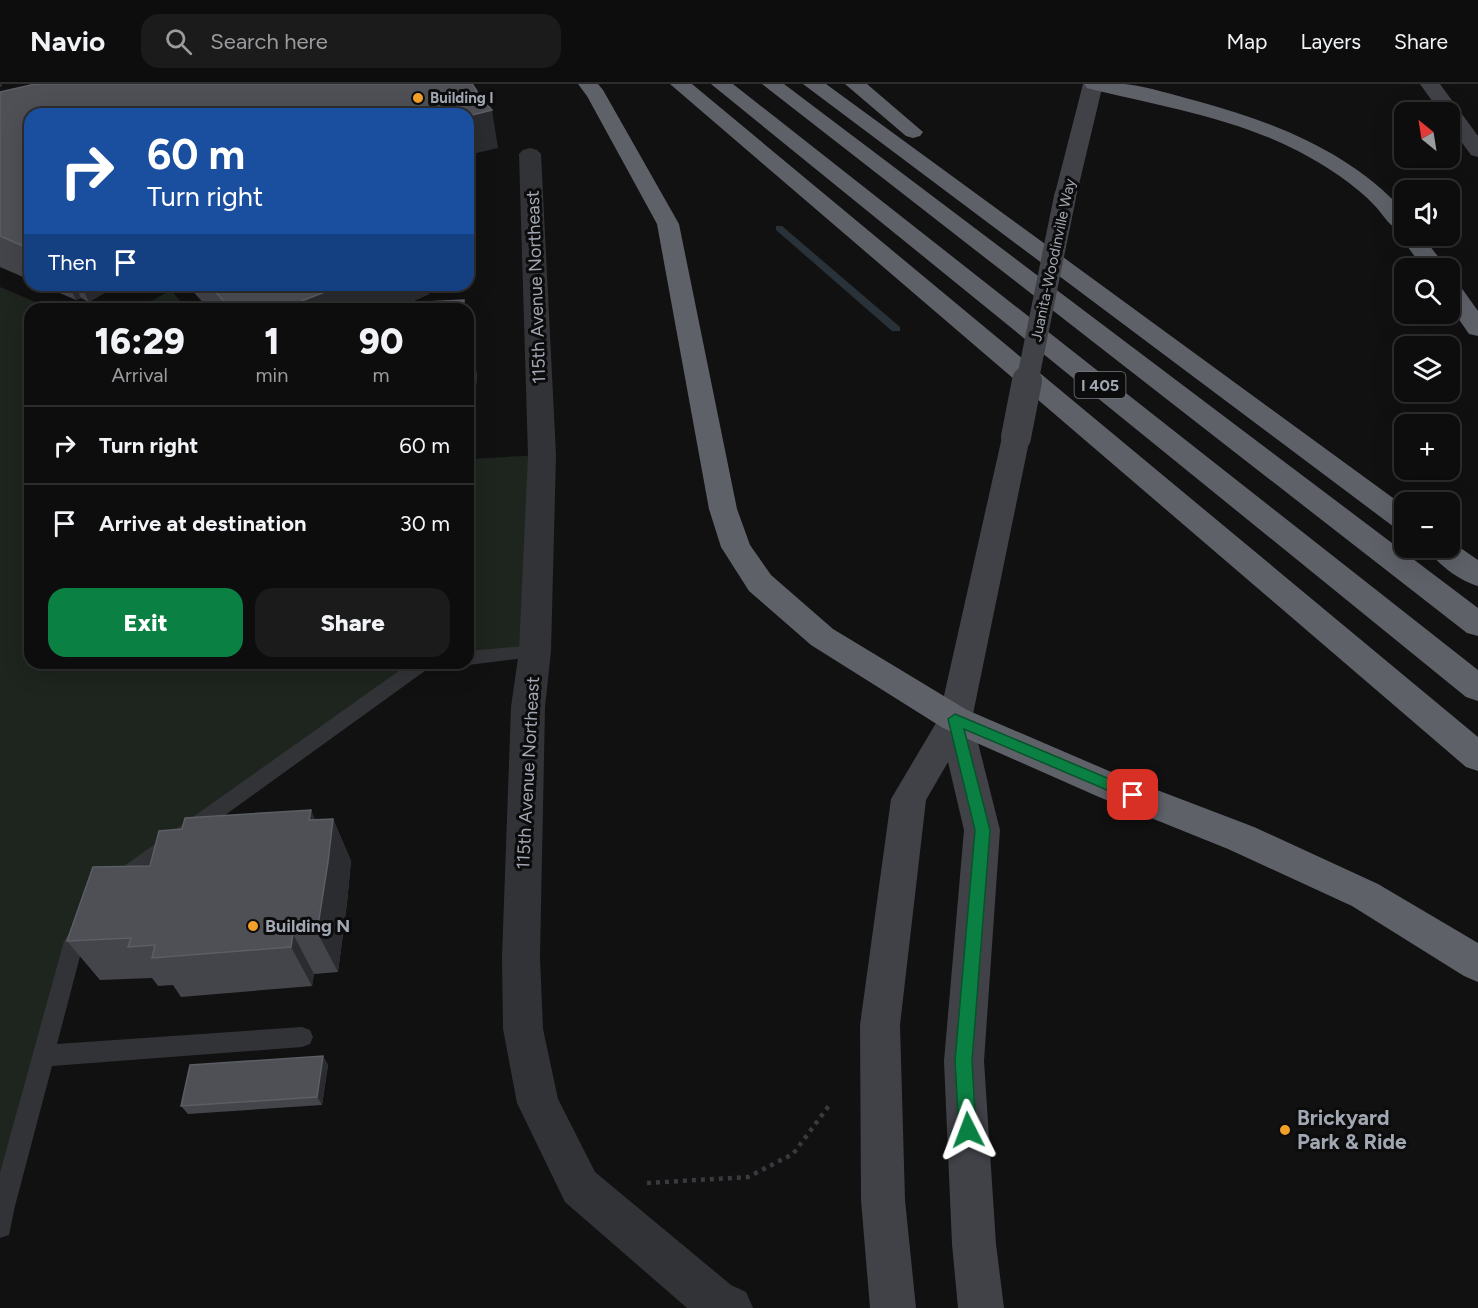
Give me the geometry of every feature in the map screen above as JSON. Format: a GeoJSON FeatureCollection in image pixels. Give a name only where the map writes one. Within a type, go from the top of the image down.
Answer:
{"type":"FeatureCollection","features":[{"type":"Feature","properties":{"kind":"highway"},"geometry":{"type":"LineString","coordinates":[[588,84],[596,94],[668,224],[723,509],[736,547],[760,583],[822,637],[955,719],[1111,787],[1241,838],[1365,895],[1478,964]]}},
{"type":"Feature","properties":{"kind":"highway","name":"I 405"},"geometry":{"type":"LineString","coordinates":[[680,84],[1478,757]]}},
{"type":"Feature","properties":{"kind":"highway","name":"I 405"},"geometry":{"type":"LineString","coordinates":[[721,84],[1478,688]]}},
{"type":"Feature","properties":{"kind":"highway","name":"I 405"},"geometry":{"type":"LineString","coordinates":[[772,84],[1478,625]]}},
{"type":"Feature","properties":{"kind":"highway"},"geometry":{"type":"LineString","coordinates":[[813,84],[1394,513]]}},
{"type":"Feature","properties":{"kind":"highway"},"geometry":{"type":"LineString","coordinates":[[855,84],[1211,376]]}},
{"type":"Feature","properties":{"kind":"highway"},"geometry":{"type":"LineString","coordinates":[[1093,84],[1164,97],[1256,125],[1309,150],[1358,178],[1394,211]]}},
{"type":"Feature","properties":{"kind":"highway"},"geometry":{"type":"LineString","coordinates":[[1460,303],[1478,328]]}},
{"type":"Feature","properties":{"kind":"highway"},"geometry":{"type":"LineString","coordinates":[[1456,558],[1478,574]]}},
{"type":"Feature","properties":{"kind":"main road","name":"Juanita-Woodinville Way"},"geometry":{"type":"LineString","coordinates":[[955,719],[1017,437],[1065,197],[1093,84]]}},
{"type":"Feature","properties":{"kind":"main road"},"geometry":{"type":"LineString","coordinates":[[1430,84],[1478,151]]}},
{"type":"Feature","properties":{"kind":"main road"},"geometry":{"type":"LineString","coordinates":[[893,1308],[883,1200],[880,1025],[909,799],[955,719]]}},
{"type":"Feature","properties":{"kind":"main road"},"geometry":{"type":"LineString","coordinates":[[955,719],[982,830],[964,1061],[974,1244],[981,1308]]}},
{"type":"Feature","properties":{"kind":"street","name":"115th Avenue Northeast"},"geometry":{"type":"LineString","coordinates":[[530,154],[542,455],[534,651],[528,719],[521,957],[523,1029],[538,1103],[580,1187],[715,1302],[730,1308]]}},
{"type":"Feature","properties":{"kind":"lane"},"geometry":{"type":"LineString","coordinates":[[474,657],[534,651]]}},
{"type":"Feature","properties":{"kind":"lane"},"geometry":{"type":"LineString","coordinates":[[107,896],[121,878],[415,669]]}},
{"type":"Feature","properties":{"kind":"lane"},"geometry":{"type":"LineString","coordinates":[[0,1226],[74,940],[94,914]]}},
{"type":"Feature","properties":{"kind":"lane"},"geometry":{"type":"LineString","coordinates":[[43,1056],[302,1037]]}},
{"type":"Feature","properties":{"kind":"path"},"geometry":{"type":"LineString","coordinates":[[580,1187],[748,1177],[794,1154],[831,1103]]}},
{"type":"Feature","properties":{"kind":"shaded area"},"geometry":{"type":"Polygon","coordinates":[[[0,287],[38,303],[24,303],[24,669],[415,669],[255,783],[74,941],[0,1207],[0,287]]]}},
{"type":"Feature","properties":{"kind":"shaded area"},"geometry":{"type":"Polygon","coordinates":[[[172,291],[182,303],[148,303],[172,291]]]}},
{"type":"Feature","properties":{"kind":"shaded area"},"geometry":{"type":"Polygon","coordinates":[[[542,455],[535,651],[474,657],[474,459],[542,455]]]}},
{"type":"Feature","properties":{"kind":"building"},"geometry":{"type":"Polygon","coordinates":[[[35,84],[472,84],[477,91],[475,91],[492,110],[474,114],[474,108],[440,108],[439,105],[426,108],[24,108],[24,246],[0,236],[0,92],[35,84]]]}},
{"type":"Feature","properties":{"kind":"building"},"geometry":{"type":"Polygon","coordinates":[[[214,291],[328,291],[296,303],[226,303],[214,291]]]}},
{"type":"Feature","properties":{"kind":"building"},"geometry":{"type":"Polygon","coordinates":[[[464,300],[464,303],[404,303],[464,300]]]}},
{"type":"Feature","properties":{"kind":"building"},"geometry":{"type":"Polygon","coordinates":[[[311,810],[309,820],[333,819],[328,862],[317,932],[293,934],[291,947],[152,958],[155,945],[128,947],[131,938],[67,941],[93,867],[150,866],[159,831],[182,829],[185,818],[311,810]]]}},
{"type":"Feature","properties":{"kind":"building"},"geometry":{"type":"Polygon","coordinates":[[[323,1056],[317,1097],[181,1106],[190,1065],[323,1056]]]}},
{"type":"Feature","properties":{"kind":"waterway"},"geometry":{"type":"LineString","coordinates":[[779,228],[896,329]]}},
{"type":"Feature","properties":{"kind":"place","name":"Building I"},"geometry":{"type":"Point","coordinates":[418,98]}},
{"type":"Feature","properties":{"kind":"place","name":"Building N"},"geometry":{"type":"Point","coordinates":[253,926]}},
{"type":"Feature","properties":{"kind":"place","name":"Brickyard Park & Ride"},"geometry":{"type":"Point","coordinates":[1285,1130]}},
{"type":"Feature","properties":{"kind":"route"},"geometry":{"type":"LineString","coordinates":[[968,1130],[964,1061],[982,830],[955,719],[1133,795]]}}]}
